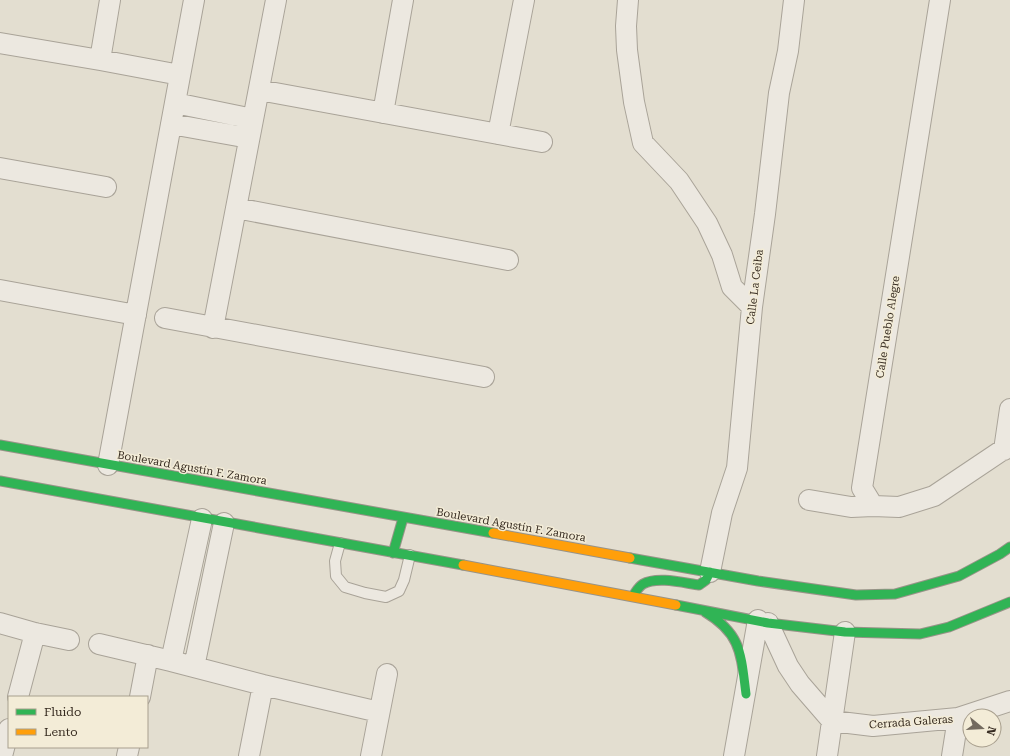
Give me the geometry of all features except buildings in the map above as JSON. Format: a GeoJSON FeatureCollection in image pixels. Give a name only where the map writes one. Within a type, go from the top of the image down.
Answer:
{"type":"FeatureCollection","features":[{"type":"Feature","properties":{"kind":"street"},"geometry":{"type":"LineString","coordinates":[[100,60],[110,0]]}},
{"type":"Feature","properties":{"kind":"street"},"geometry":{"type":"LineString","coordinates":[[108,465],[194,0]]}},
{"type":"Feature","properties":{"kind":"street"},"geometry":{"type":"LineString","coordinates":[[213,328],[276,0]]}},
{"type":"Feature","properties":{"kind":"street"},"geometry":{"type":"LineString","coordinates":[[383,113],[403,0]]}},
{"type":"Feature","properties":{"kind":"street"},"geometry":{"type":"LineString","coordinates":[[498,134],[524,0]]}},
{"type":"Feature","properties":{"kind":"street"},"geometry":{"type":"LineString","coordinates":[[628,0],[626,26],[627,50],[634,102],[643,143],[679,181],[707,223],[722,255],[732,287],[752,307]]}},
{"type":"Feature","properties":{"kind":"street","name":"Calle La Ceiba"},"geometry":{"type":"LineString","coordinates":[[710,572],[722,512],[737,468],[752,307],[765,214],[779,93],[788,51],[794,0]]}},
{"type":"Feature","properties":{"kind":"street","name":"Calle Pueblo Alegre"},"geometry":{"type":"LineString","coordinates":[[873,506],[862,488],[940,0]]}},
{"type":"Feature","properties":{"kind":"street"},"geometry":{"type":"LineString","coordinates":[[0,43],[180,75]]}},
{"type":"Feature","properties":{"kind":"street"},"geometry":{"type":"LineString","coordinates":[[259,90],[542,142]]}},
{"type":"Feature","properties":{"kind":"street"},"geometry":{"type":"LineString","coordinates":[[175,103],[253,119]]}},
{"type":"Feature","properties":{"kind":"street"},"geometry":{"type":"LineString","coordinates":[[171,124],[250,138]]}},
{"type":"Feature","properties":{"kind":"street"},"geometry":{"type":"LineString","coordinates":[[0,168],[106,187]]}},
{"type":"Feature","properties":{"kind":"street"},"geometry":{"type":"LineString","coordinates":[[236,208],[508,260]]}},
{"type":"Feature","properties":{"kind":"street"},"geometry":{"type":"LineString","coordinates":[[0,290],[136,315]]}},
{"type":"Feature","properties":{"kind":"street"},"geometry":{"type":"LineString","coordinates":[[166,318],[213,328],[484,377]]}},
{"type":"Feature","properties":{"kind":"street"},"geometry":{"type":"LineString","coordinates":[[809,500],[851,507],[899,507],[934,496],[1007,447],[1010,409]]}},
{"type":"Feature","properties":{"kind":"street","name":"Boulevard Agustín F. Zamora"},"geometry":{"type":"LineString","coordinates":[[0,445],[710,572],[758,582],[856,596],[895,594],[959,576],[1010,548]]}},
{"type":"Feature","properties":{"kind":"street"},"geometry":{"type":"LineString","coordinates":[[0,481],[224,523],[633,596],[763,622],[845,632],[920,634],[949,627],[1010,602]]}},
{"type":"Feature","properties":{"kind":"street"},"geometry":{"type":"LineString","coordinates":[[393,553],[403,518]]}},
{"type":"Feature","properties":{"kind":"street"},"geometry":{"type":"LineString","coordinates":[[171,660],[202,519]]}},
{"type":"Feature","properties":{"kind":"street"},"geometry":{"type":"LineString","coordinates":[[194,667],[224,523]]}},
{"type":"Feature","properties":{"kind":"street"},"geometry":{"type":"LineString","coordinates":[[633,596],[642,585],[654,581],[699,585],[708,579],[710,572]]}},
{"type":"Feature","properties":{"kind":"street"},"geometry":{"type":"LineString","coordinates":[[702,610],[726,627],[737,644],[742,664],[746,694]]}},
{"type":"Feature","properties":{"kind":"street"},"geometry":{"type":"LineString","coordinates":[[734,756],[746,694],[763,622]]}},
{"type":"Feature","properties":{"kind":"street"},"geometry":{"type":"LineString","coordinates":[[763,622],[800,684],[832,721]]}},
{"type":"Feature","properties":{"kind":"street"},"geometry":{"type":"LineString","coordinates":[[0,623],[35,633],[69,640]]}},
{"type":"Feature","properties":{"kind":"street"},"geometry":{"type":"LineString","coordinates":[[827,756],[845,632]]}},
{"type":"Feature","properties":{"kind":"street"},"geometry":{"type":"LineString","coordinates":[[18,696],[35,633]]}},
{"type":"Feature","properties":{"kind":"street"},"geometry":{"type":"LineString","coordinates":[[99,644],[171,660],[263,685],[379,712]]}},
{"type":"Feature","properties":{"kind":"street"},"geometry":{"type":"LineString","coordinates":[[140,696],[148,655]]}},
{"type":"Feature","properties":{"kind":"street"},"geometry":{"type":"LineString","coordinates":[[370,756],[388,674]]}},
{"type":"Feature","properties":{"kind":"street"},"geometry":{"type":"LineString","coordinates":[[249,756],[263,685]]}},
{"type":"Feature","properties":{"kind":"street","name":"Cerrada Galeras"},"geometry":{"type":"LineString","coordinates":[[832,721],[873,726],[958,718],[1010,700]]}},
{"type":"Feature","properties":{"kind":"street"},"geometry":{"type":"LineString","coordinates":[[952,756],[958,718]]}},
{"type":"Feature","properties":{"kind":"lane"},"geometry":{"type":"LineString","coordinates":[[340,543],[335,561],[336,576],[344,587],[386,597],[399,591],[404,580],[410,555]]}},
{"type":"Feature","properties":{"kind":"traffic: fast"},"geometry":{"type":"LineString","coordinates":[[0,445],[493,533]]}},
{"type":"Feature","properties":{"kind":"traffic: fast"},"geometry":{"type":"LineString","coordinates":[[0,481],[463,565]]}},
{"type":"Feature","properties":{"kind":"traffic: fast"},"geometry":{"type":"LineString","coordinates":[[393,553],[403,518]]}},
{"type":"Feature","properties":{"kind":"traffic: fast"},"geometry":{"type":"LineString","coordinates":[[630,558],[758,581],[856,595],[895,594],[959,576],[1010,547]]}},
{"type":"Feature","properties":{"kind":"traffic: fast"},"geometry":{"type":"LineString","coordinates":[[633,596],[638,588],[643,584],[656,580],[699,585],[706,580],[710,572]]}},
{"type":"Feature","properties":{"kind":"traffic: fast"},"geometry":{"type":"LineString","coordinates":[[676,605],[768,623],[845,632],[920,634],[949,627],[1010,602]]}},
{"type":"Feature","properties":{"kind":"traffic: fast"},"geometry":{"type":"LineString","coordinates":[[705,612],[717,620],[733,637],[741,657],[746,694]]}},
{"type":"Feature","properties":{"kind":"traffic: slow"},"geometry":{"type":"LineString","coordinates":[[493,533],[630,558]]}},
{"type":"Feature","properties":{"kind":"traffic: slow"},"geometry":{"type":"LineString","coordinates":[[463,565],[676,605]]}}]}
